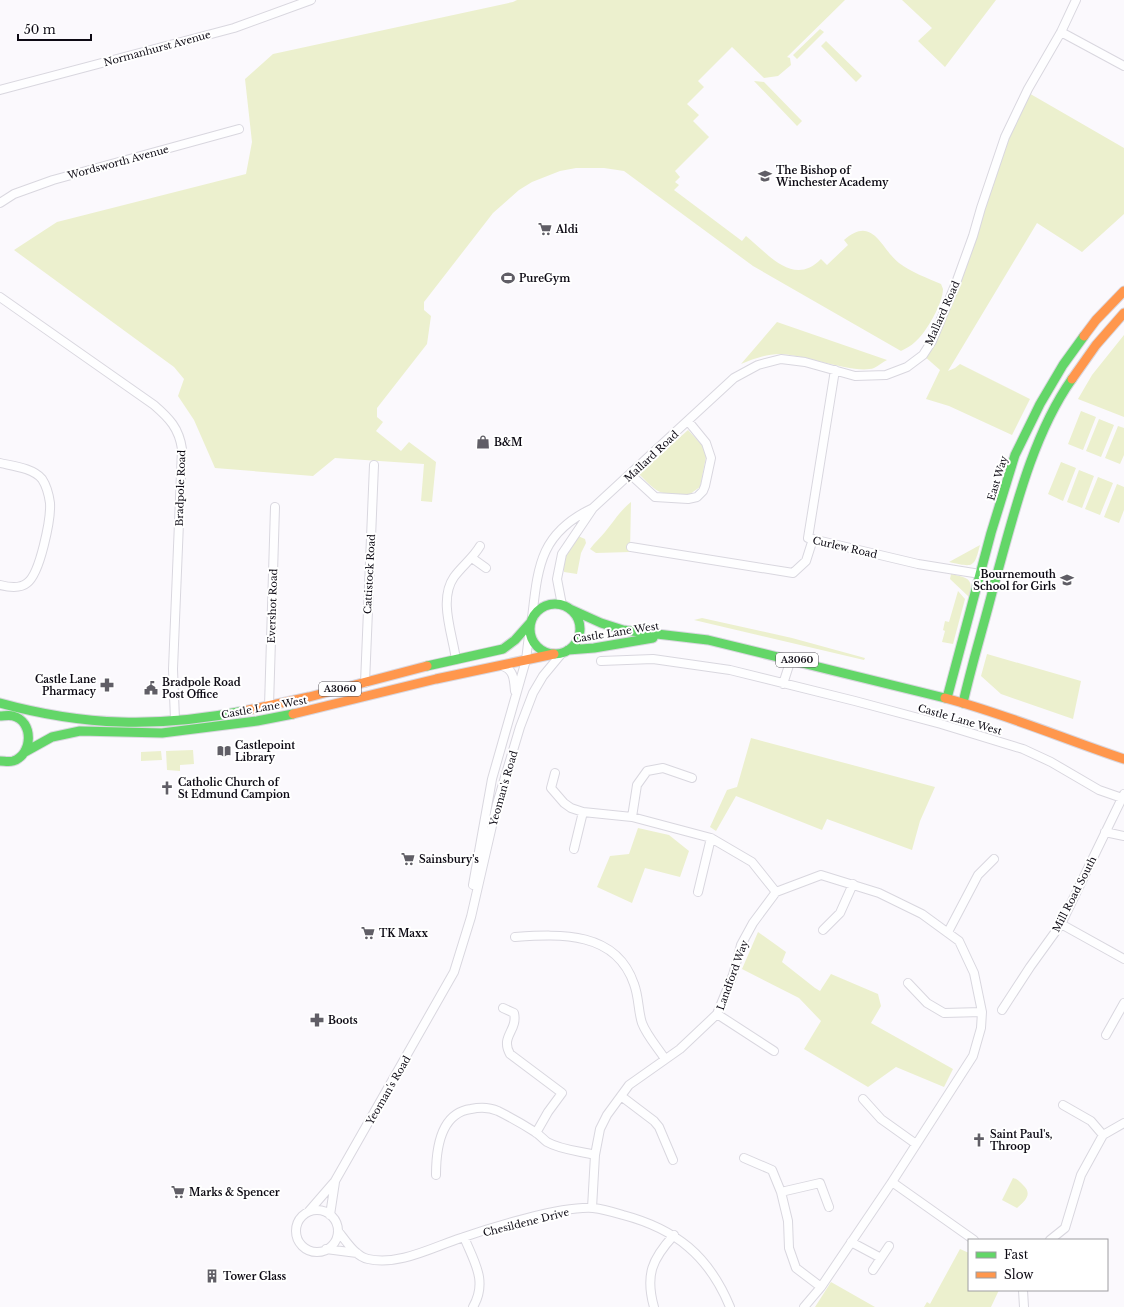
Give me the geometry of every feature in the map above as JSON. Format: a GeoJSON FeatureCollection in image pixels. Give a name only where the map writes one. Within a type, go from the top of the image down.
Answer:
{"type":"FeatureCollection","features":[{"type":"Feature","properties":{"kind":"main road","name":"East Way"},"geometry":{"type":"LineString","coordinates":[[947,698],[980,574],[1016,455],[1040,404],[1062,365],[1096,320],[1124,291]]}},
{"type":"Feature","properties":{"kind":"main road"},"geometry":{"type":"LineString","coordinates":[[963,703],[975,651],[1016,504],[1039,440],[1066,387],[1096,345],[1124,313]]}},
{"type":"Feature","properties":{"kind":"main road"},"geometry":{"type":"LineString","coordinates":[[548,605],[566,607],[579,622],[580,630],[574,645],[561,652],[539,649],[530,635],[531,622],[542,608],[548,605]]}},
{"type":"Feature","properties":{"kind":"main road","name":"Castle Lane West"},"geometry":{"type":"LineString","coordinates":[[566,607],[607,626],[631,631],[708,640],[947,698],[1000,713],[1068,740],[1124,758]]}},
{"type":"Feature","properties":{"kind":"main road","name":"Castle Lane West"},"geometry":{"type":"LineString","coordinates":[[0,703],[33,712],[103,722],[175,720],[269,706],[503,649],[520,635],[531,622]]}},
{"type":"Feature","properties":{"kind":"main road","name":"Castle Lane West"},"geometry":{"type":"LineString","coordinates":[[0,761],[10,762],[17,759],[25,752],[43,741],[62,733],[80,731],[162,733],[257,721],[317,709],[436,679],[502,666],[561,652],[594,648],[666,635]]}},
{"type":"Feature","properties":{"kind":"main road","name":"Castle Lane West"},"geometry":{"type":"LineString","coordinates":[[16,717],[33,712]]}},
{"type":"Feature","properties":{"kind":"main road"},"geometry":{"type":"LineString","coordinates":[[2,714],[16,717],[26,726],[29,732],[28,746],[25,752]]}},
{"type":"Feature","properties":{"kind":"street","name":"Normanhurst Avenue"},"geometry":{"type":"LineString","coordinates":[[0,90],[234,28],[312,0]]}},
{"type":"Feature","properties":{"kind":"street","name":"Mallard Road"},"geometry":{"type":"LineString","coordinates":[[531,622],[536,578],[547,548],[560,531],[575,518],[593,508],[624,482],[630,474],[734,378],[758,365],[781,359],[805,362],[855,376],[886,375],[907,367],[923,355],[932,341],[974,236],[981,208],[1005,137],[1028,89],[1061,32],[1076,0]]}},
{"type":"Feature","properties":{"kind":"street"},"geometry":{"type":"LineString","coordinates":[[1061,32],[1124,66]]}},
{"type":"Feature","properties":{"kind":"street","name":"Wordsworth Avenue"},"geometry":{"type":"LineString","coordinates":[[0,203],[14,194],[53,180],[239,129]]}},
{"type":"Feature","properties":{"kind":"street","name":"Bradpole Road"},"geometry":{"type":"LineString","coordinates":[[0,297],[154,405],[168,417],[180,436],[182,449],[173,669],[175,720]]}},
{"type":"Feature","properties":{"kind":"street","name":"Curlew Road"},"geometry":{"type":"LineString","coordinates":[[835,370],[808,538],[918,564],[980,574]]}},
{"type":"Feature","properties":{"kind":"street"},"geometry":{"type":"LineString","coordinates":[[630,474],[648,492],[661,498],[688,499],[697,497],[703,491],[711,458],[706,443],[688,421]]}},
{"type":"Feature","properties":{"kind":"street"},"geometry":{"type":"LineString","coordinates":[[0,463],[20,468],[38,476],[42,480],[50,502],[49,519],[34,574],[24,585],[16,587],[0,585]]}},
{"type":"Feature","properties":{"kind":"street","name":"Cattistock Road"},"geometry":{"type":"LineString","coordinates":[[365,683],[374,465]]}},
{"type":"Feature","properties":{"kind":"street","name":"Evershot Road"},"geometry":{"type":"LineString","coordinates":[[269,706],[275,507]]}},
{"type":"Feature","properties":{"kind":"street","name":"Mallard Road"},"geometry":{"type":"LineString","coordinates":[[566,607],[557,579],[562,554],[593,508]]}},
{"type":"Feature","properties":{"kind":"street"},"geometry":{"type":"LineString","coordinates":[[631,547],[793,573],[806,561],[813,540]]}},
{"type":"Feature","properties":{"kind":"street"},"geometry":{"type":"LineString","coordinates":[[456,660],[446,594],[454,577],[472,558],[480,546]]}},
{"type":"Feature","properties":{"kind":"street"},"geometry":{"type":"LineString","coordinates":[[472,558],[486,568]]}},
{"type":"Feature","properties":{"kind":"street","name":"Yeoman's Road"},"geometry":{"type":"LineString","coordinates":[[466,932],[492,779],[515,694],[526,660],[531,622]]}},
{"type":"Feature","properties":{"kind":"street","name":"Yeoman's Road"},"geometry":{"type":"LineString","coordinates":[[310,1211],[335,1181],[454,972],[471,917],[497,804],[520,727],[540,682],[561,652]]}},
{"type":"Feature","properties":{"kind":"street","name":"Castle Lane West"},"geometry":{"type":"LineString","coordinates":[[601,661],[653,659],[730,670],[941,724],[1023,749],[1051,762],[1099,790],[1123,795]]}},
{"type":"Feature","properties":{"kind":"street"},"geometry":{"type":"LineString","coordinates":[[784,684],[791,659]]}},
{"type":"Feature","properties":{"kind":"street","name":"Yeoman's Road"},"geometry":{"type":"LineString","coordinates":[[502,666],[507,667],[513,675],[515,694]]}},
{"type":"Feature","properties":{"kind":"street"},"geometry":{"type":"LineString","coordinates":[[632,818],[637,785],[647,771],[664,768],[692,778]]}},
{"type":"Feature","properties":{"kind":"street"},"geometry":{"type":"LineString","coordinates":[[555,773],[551,788],[564,803],[571,808],[582,812],[632,818],[711,838],[752,862],[776,892],[821,875],[879,893],[922,914],[959,941],[974,973],[982,1012],[981,1028],[973,1056],[892,1182],[821,1287],[804,1307]]}},
{"type":"Feature","properties":{"kind":"street","name":"Mill Road South"},"geometry":{"type":"LineString","coordinates":[[1002,1010],[1030,967],[1061,924],[1123,795]]}},
{"type":"Feature","properties":{"kind":"street"},"geometry":{"type":"LineString","coordinates":[[574,849],[582,812]]}},
{"type":"Feature","properties":{"kind":"street"},"geometry":{"type":"LineString","coordinates":[[1105,832],[1124,836]]}},
{"type":"Feature","properties":{"kind":"street"},"geometry":{"type":"LineString","coordinates":[[698,892],[711,838]]}},
{"type":"Feature","properties":{"kind":"street"},"geometry":{"type":"LineString","coordinates":[[948,932],[978,875],[994,859]]}},
{"type":"Feature","properties":{"kind":"street"},"geometry":{"type":"LineString","coordinates":[[823,930],[840,913],[854,884]]}},
{"type":"Feature","properties":{"kind":"street","name":"Landford Way"},"geometry":{"type":"LineString","coordinates":[[592,1208],[595,1155],[600,1129],[607,1115],[629,1085],[685,1045],[717,1014],[733,975],[741,945],[753,923],[776,892]]}},
{"type":"Feature","properties":{"kind":"street"},"geometry":{"type":"LineString","coordinates":[[1061,924],[1124,959]]}},
{"type":"Feature","properties":{"kind":"street"},"geometry":{"type":"LineString","coordinates":[[515,937],[553,935],[580,937],[601,945],[610,952],[623,964],[632,978],[642,1023],[665,1059]]}},
{"type":"Feature","properties":{"kind":"street"},"geometry":{"type":"LineString","coordinates":[[908,983],[927,1003],[944,1013],[982,1012]]}},
{"type":"Feature","properties":{"kind":"street"},"geometry":{"type":"LineString","coordinates":[[1106,1035],[1124,1003]]}},
{"type":"Feature","properties":{"kind":"street"},"geometry":{"type":"LineString","coordinates":[[503,1008],[514,1013],[516,1019],[514,1027],[506,1040],[506,1047],[510,1054],[562,1093],[548,1112],[536,1133]]}},
{"type":"Feature","properties":{"kind":"street"},"geometry":{"type":"LineString","coordinates":[[717,1014],[774,1051]]}},
{"type":"Feature","properties":{"kind":"street"},"geometry":{"type":"LineString","coordinates":[[621,1096],[657,1124],[673,1160]]}},
{"type":"Feature","properties":{"kind":"street"},"geometry":{"type":"LineString","coordinates":[[863,1099],[881,1119],[916,1144]]}},
{"type":"Feature","properties":{"kind":"street"},"geometry":{"type":"LineString","coordinates":[[1063,1105],[1091,1120],[1103,1135]]}},
{"type":"Feature","properties":{"kind":"street"},"geometry":{"type":"LineString","coordinates":[[436,1175],[437,1147],[447,1123],[458,1112],[473,1108],[490,1108],[536,1133],[548,1142],[564,1148],[595,1155]]}},
{"type":"Feature","properties":{"kind":"street"},"geometry":{"type":"LineString","coordinates":[[1051,1239],[1064,1228],[1081,1175],[1103,1135],[1124,1123]]}},
{"type":"Feature","properties":{"kind":"street"},"geometry":{"type":"LineString","coordinates":[[744,1158],[772,1170],[781,1192],[788,1221],[789,1248],[796,1268],[821,1287]]}},
{"type":"Feature","properties":{"kind":"street","name":"Yeoman's Road"},"geometry":{"type":"LineString","coordinates":[[330,1214],[335,1181]]}},
{"type":"Feature","properties":{"kind":"street"},"geometry":{"type":"LineString","coordinates":[[892,1182],[973,1239]]}},
{"type":"Feature","properties":{"kind":"street"},"geometry":{"type":"LineString","coordinates":[[781,1192],[820,1183],[829,1207]]}},
{"type":"Feature","properties":{"kind":"street","name":"Chesildene Drive"},"geometry":{"type":"LineString","coordinates":[[326,1249],[357,1254],[367,1259],[383,1261],[401,1258],[464,1237],[548,1214],[592,1208],[639,1219],[674,1235],[704,1260],[715,1276],[730,1307]]}},
{"type":"Feature","properties":{"kind":"street"},"geometry":{"type":"LineString","coordinates":[[338,1231],[334,1242],[326,1249],[320,1251],[309,1250],[300,1243],[297,1237],[297,1224],[303,1215],[310,1211],[316,1210],[330,1214],[336,1222],[338,1231],[357,1254]]}},
{"type":"Feature","properties":{"kind":"street"},"geometry":{"type":"LineString","coordinates":[[654,1307],[650,1292],[651,1270],[659,1252],[674,1235]]}},
{"type":"Feature","properties":{"kind":"street"},"geometry":{"type":"LineString","coordinates":[[464,1237],[480,1275],[479,1297],[473,1307]]}},
{"type":"Feature","properties":{"kind":"street"},"geometry":{"type":"LineString","coordinates":[[851,1242],[881,1258]]}},
{"type":"Feature","properties":{"kind":"street"},"geometry":{"type":"LineString","coordinates":[[873,1270],[889,1246]]}},
{"type":"Feature","properties":{"kind":"street"},"geometry":{"type":"LineString","coordinates":[[1023,1291],[1024,1307]]}},
{"type":"Feature","properties":{"kind":"green space"},"geometry":{"type":"Polygon","coordinates":[[[517,0],[845,0],[787,57],[790,58],[791,65],[778,76],[764,78],[732,47],[698,81],[704,87],[687,104],[699,115],[693,121],[709,137],[675,171],[680,177],[675,182],[679,185],[674,190],[742,241],[746,236],[773,259],[791,269],[801,270],[811,267],[821,259],[827,265],[848,245],[844,240],[854,233],[862,231],[869,232],[876,236],[899,263],[914,272],[941,284],[943,289],[940,302],[924,332],[912,345],[901,351],[753,266],[624,171],[604,168],[576,168],[560,171],[532,182],[519,190],[493,213],[424,302],[424,310],[431,316],[427,344],[377,408],[377,417],[383,422],[376,431],[401,451],[409,442],[436,462],[432,502],[421,501],[424,464],[335,458],[313,476],[215,468],[194,420],[178,396],[184,379],[174,367],[14,250],[57,222],[246,174],[252,142],[245,79],[273,54],[517,0]]]}},
{"type":"Feature","properties":{"kind":"green space"},"geometry":{"type":"Polygon","coordinates":[[[902,0],[996,0],[945,67],[918,41],[932,28],[902,0]]]}},
{"type":"Feature","properties":{"kind":"green space"},"geometry":{"type":"Polygon","coordinates":[[[820,29],[824,32],[797,59],[793,55],[820,29]]]}},
{"type":"Feature","properties":{"kind":"green space"},"geometry":{"type":"Polygon","coordinates":[[[826,41],[862,76],[856,82],[821,46],[826,41]]]}},
{"type":"Feature","properties":{"kind":"green space"},"geometry":{"type":"Polygon","coordinates":[[[754,81],[764,82],[802,121],[797,126],[754,81]]]}},
{"type":"Feature","properties":{"kind":"green space"},"geometry":{"type":"Polygon","coordinates":[[[1027,92],[1124,148],[1124,214],[1082,252],[1037,223],[948,371],[960,364],[1030,399],[1012,435],[949,406],[926,399],[940,370],[923,355],[932,341],[981,208],[1027,92]]]}},
{"type":"Feature","properties":{"kind":"green space"},"geometry":{"type":"Polygon","coordinates":[[[777,322],[887,360],[874,368],[855,369],[802,357],[775,354],[741,364],[777,322]]]}},
{"type":"Feature","properties":{"kind":"green space"},"geometry":{"type":"Polygon","coordinates":[[[1124,335],[1124,417],[1078,399],[1092,375],[1124,335]]]}},
{"type":"Feature","properties":{"kind":"green space"},"geometry":{"type":"Polygon","coordinates":[[[1081,411],[1096,417],[1083,450],[1068,444],[1081,411]]]}},
{"type":"Feature","properties":{"kind":"green space"},"geometry":{"type":"Polygon","coordinates":[[[1099,419],[1114,425],[1101,457],[1086,451],[1099,419]]]}},
{"type":"Feature","properties":{"kind":"green space"},"geometry":{"type":"Polygon","coordinates":[[[1118,426],[1124,428],[1124,455],[1120,464],[1105,458],[1118,426]]]}},
{"type":"Feature","properties":{"kind":"green space"},"geometry":{"type":"Polygon","coordinates":[[[688,430],[706,451],[700,487],[690,494],[666,494],[656,490],[639,474],[688,430]]]}},
{"type":"Feature","properties":{"kind":"green space"},"geometry":{"type":"Polygon","coordinates":[[[1061,462],[1076,468],[1063,501],[1048,494],[1061,462]]]}},
{"type":"Feature","properties":{"kind":"green space"},"geometry":{"type":"Polygon","coordinates":[[[1079,470],[1094,476],[1082,508],[1067,502],[1079,470]]]}},
{"type":"Feature","properties":{"kind":"green space"},"geometry":{"type":"Polygon","coordinates":[[[1098,477],[1113,483],[1100,515],[1085,509],[1098,477]]]}},
{"type":"Feature","properties":{"kind":"green space"},"geometry":{"type":"Polygon","coordinates":[[[1117,484],[1124,487],[1124,510],[1119,523],[1104,517],[1117,484]]]}},
{"type":"Feature","properties":{"kind":"green space"},"geometry":{"type":"Polygon","coordinates":[[[631,502],[630,552],[596,553],[590,549],[620,513],[631,502]]]}},
{"type":"Feature","properties":{"kind":"green space"},"geometry":{"type":"Polygon","coordinates":[[[578,536],[585,539],[586,543],[581,553],[577,574],[564,572],[564,561],[567,552],[578,536]]]}},
{"type":"Feature","properties":{"kind":"green space"},"geometry":{"type":"Polygon","coordinates":[[[980,545],[976,558],[971,564],[963,565],[949,562],[980,545]]]}},
{"type":"Feature","properties":{"kind":"green space"},"geometry":{"type":"Polygon","coordinates":[[[951,574],[965,578],[970,582],[971,586],[969,597],[950,579],[951,574]]]}},
{"type":"Feature","properties":{"kind":"green space"},"geometry":{"type":"Polygon","coordinates":[[[958,591],[965,599],[953,644],[942,642],[945,631],[943,630],[945,621],[949,622],[958,591]]]}},
{"type":"Feature","properties":{"kind":"green space"},"geometry":{"type":"Polygon","coordinates":[[[702,618],[792,638],[865,658],[864,660],[694,620],[702,618]]]}},
{"type":"Feature","properties":{"kind":"green space"},"geometry":{"type":"Polygon","coordinates":[[[987,654],[1081,681],[1073,719],[1001,694],[981,676],[987,654]]]}},
{"type":"Feature","properties":{"kind":"green space"},"geometry":{"type":"Polygon","coordinates":[[[751,738],[935,787],[920,821],[912,850],[827,819],[822,830],[736,796],[716,831],[710,827],[727,790],[737,787],[751,738]]]}},
{"type":"Feature","properties":{"kind":"green space"},"geometry":{"type":"Polygon","coordinates":[[[193,750],[194,764],[180,765],[180,771],[167,770],[166,751],[193,750]]]}},
{"type":"Feature","properties":{"kind":"green space"},"geometry":{"type":"Polygon","coordinates":[[[161,751],[162,760],[141,761],[141,752],[161,751]]]}},
{"type":"Feature","properties":{"kind":"green space"},"geometry":{"type":"Polygon","coordinates":[[[638,828],[669,835],[689,851],[680,877],[645,868],[632,903],[597,887],[610,856],[629,854],[638,828]]]}},
{"type":"Feature","properties":{"kind":"green space"},"geometry":{"type":"Polygon","coordinates":[[[758,932],[786,952],[782,962],[820,991],[831,974],[878,994],[881,1006],[871,1023],[953,1069],[944,1087],[896,1067],[868,1087],[804,1049],[821,1021],[799,998],[742,969],[758,932]]]}},
{"type":"Feature","properties":{"kind":"green space"},"geometry":{"type":"Polygon","coordinates":[[[1013,1178],[1026,1188],[1028,1194],[1025,1200],[1017,1208],[1002,1200],[1013,1178]]]}},
{"type":"Feature","properties":{"kind":"green space"},"geometry":{"type":"Polygon","coordinates":[[[960,1249],[968,1253],[968,1291],[999,1291],[991,1307],[924,1307],[927,1302],[930,1304],[960,1249]]]}},
{"type":"Feature","properties":{"kind":"green space"},"geometry":{"type":"Polygon","coordinates":[[[831,1282],[875,1307],[815,1307],[831,1282]]]}},
{"type":"Feature","properties":{"kind":"traffic: fast"},"geometry":{"type":"LineString","coordinates":[[947,698],[991,533],[1015,455],[1040,404],[1063,365],[1084,336]]}},
{"type":"Feature","properties":{"kind":"traffic: fast"},"geometry":{"type":"LineString","coordinates":[[963,703],[1016,506],[1034,452],[1045,426],[1072,379]]}},
{"type":"Feature","properties":{"kind":"traffic: fast"},"geometry":{"type":"LineString","coordinates":[[550,604],[560,604],[573,611],[580,624],[580,629],[580,634],[573,647],[560,654],[550,654],[541,650],[534,643],[530,634],[530,624],[534,615],[541,608],[550,604]]}},
{"type":"Feature","properties":{"kind":"traffic: fast"},"geometry":{"type":"LineString","coordinates":[[570,609],[601,623],[623,630],[708,640],[945,698]]}},
{"type":"Feature","properties":{"kind":"traffic: fast"},"geometry":{"type":"LineString","coordinates":[[427,666],[503,649],[515,640],[531,622]]}},
{"type":"Feature","properties":{"kind":"traffic: fast"},"geometry":{"type":"LineString","coordinates":[[568,650],[594,648],[653,638]]}},
{"type":"Feature","properties":{"kind":"traffic: fast"},"geometry":{"type":"LineString","coordinates":[[0,703],[31,711],[61,716],[121,722],[181,720],[244,711]]}},
{"type":"Feature","properties":{"kind":"traffic: fast"},"geometry":{"type":"LineString","coordinates":[[25,752],[52,737],[80,731],[162,733],[257,721],[293,714]]}},
{"type":"Feature","properties":{"kind":"traffic: fast"},"geometry":{"type":"LineString","coordinates":[[0,716],[13,716],[20,719],[25,724],[28,731],[27,745],[20,758],[13,761],[0,761]]}},
{"type":"Feature","properties":{"kind":"traffic: slow"},"geometry":{"type":"LineString","coordinates":[[1084,336],[1096,320],[1124,291]]}},
{"type":"Feature","properties":{"kind":"traffic: slow"},"geometry":{"type":"LineString","coordinates":[[1072,379],[1096,345],[1124,313]]}},
{"type":"Feature","properties":{"kind":"traffic: slow"},"geometry":{"type":"LineString","coordinates":[[293,714],[436,679],[554,654]]}},
{"type":"Feature","properties":{"kind":"traffic: slow"},"geometry":{"type":"LineString","coordinates":[[244,711],[309,697],[427,666]]}},
{"type":"Feature","properties":{"kind":"traffic: slow"},"geometry":{"type":"LineString","coordinates":[[945,698],[1013,719],[1124,759]]}},
{"type":"Feature","properties":{"kind":"place","name":"The Bishop of Winchester Academy"},"geometry":{"type":"Point","coordinates":[765,176]}},
{"type":"Feature","properties":{"kind":"place","name":"Aldi"},"geometry":{"type":"Point","coordinates":[545,229]}},
{"type":"Feature","properties":{"kind":"place","name":"PureGym"},"geometry":{"type":"Point","coordinates":[508,278]}},
{"type":"Feature","properties":{"kind":"place","name":"B&M"},"geometry":{"type":"Point","coordinates":[483,442]}},
{"type":"Feature","properties":{"kind":"place","name":"Bournemouth School for Girls"},"geometry":{"type":"Point","coordinates":[1067,580]}},
{"type":"Feature","properties":{"kind":"place","name":"Castle Lane Pharmacy"},"geometry":{"type":"Point","coordinates":[107,685]}},
{"type":"Feature","properties":{"kind":"place","name":"Bradpole Road Post Office"},"geometry":{"type":"Point","coordinates":[151,688]}},
{"type":"Feature","properties":{"kind":"place","name":"Castlepoint Library"},"geometry":{"type":"Point","coordinates":[224,751]}},
{"type":"Feature","properties":{"kind":"place","name":"Catholic Church of St Edmund Campion"},"geometry":{"type":"Point","coordinates":[167,788]}},
{"type":"Feature","properties":{"kind":"place","name":"Sainsbury's"},"geometry":{"type":"Point","coordinates":[408,859]}},
{"type":"Feature","properties":{"kind":"place","name":"TK Maxx"},"geometry":{"type":"Point","coordinates":[368,933]}},
{"type":"Feature","properties":{"kind":"place","name":"Boots"},"geometry":{"type":"Point","coordinates":[317,1020]}},
{"type":"Feature","properties":{"kind":"place","name":"Saint Paul's, Throop"},"geometry":{"type":"Point","coordinates":[979,1140]}},
{"type":"Feature","properties":{"kind":"place","name":"Marks & Spencer"},"geometry":{"type":"Point","coordinates":[178,1192]}},
{"type":"Feature","properties":{"kind":"place","name":"Tower Glass"},"geometry":{"type":"Point","coordinates":[212,1276]}}]}
